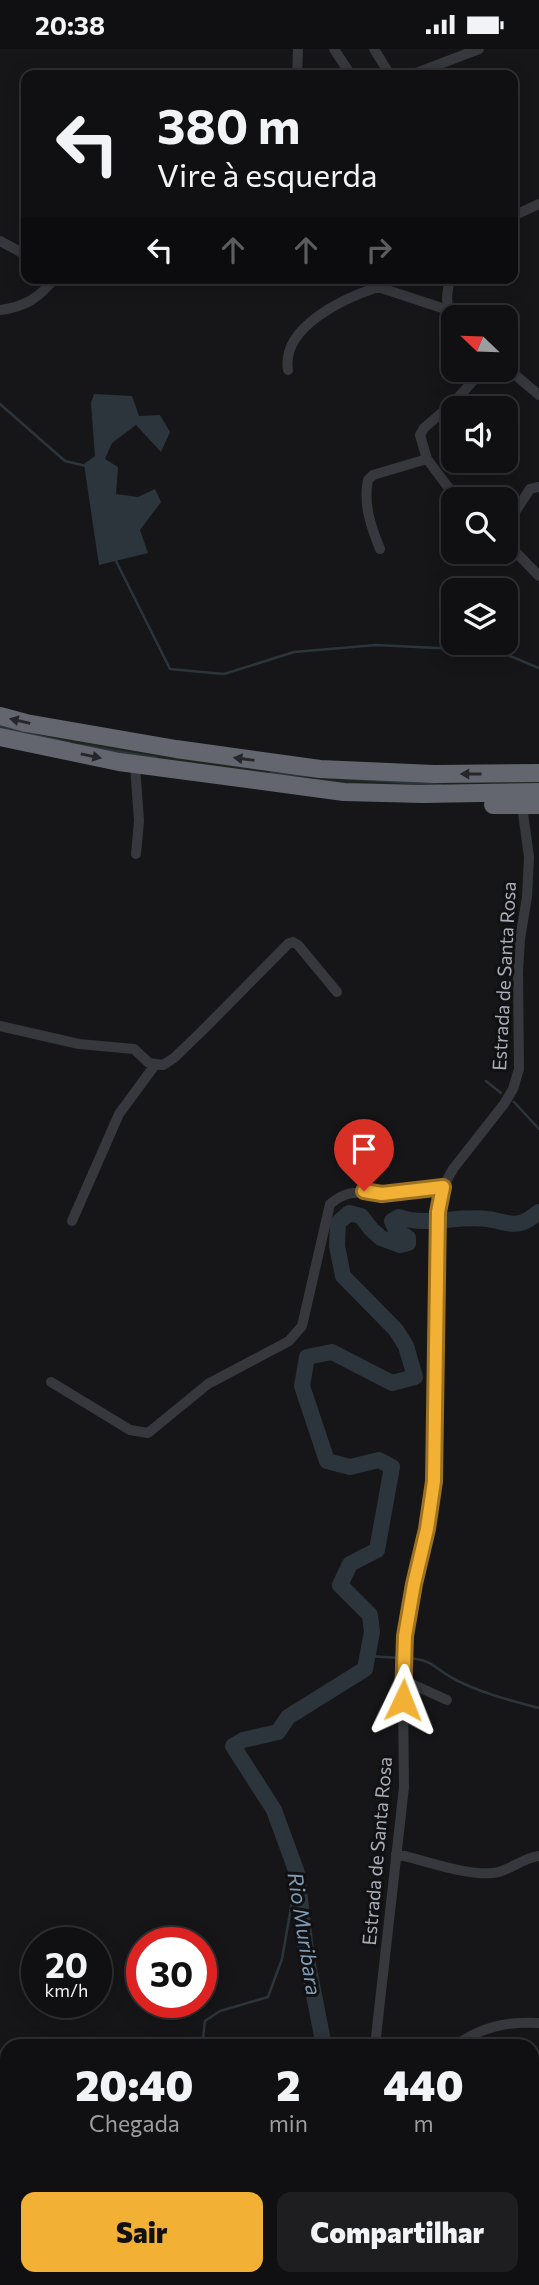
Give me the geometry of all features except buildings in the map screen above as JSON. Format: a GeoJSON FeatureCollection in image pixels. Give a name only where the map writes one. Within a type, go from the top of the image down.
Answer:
{"type":"FeatureCollection","features":[{"type":"Feature","properties":{"kind":"highway"},"geometry":{"type":"LineString","coordinates":[[0,716],[176,749],[320,769],[434,774],[539,773]]}},
{"type":"Feature","properties":{"kind":"highway"},"geometry":{"type":"LineString","coordinates":[[0,737],[135,765],[344,792],[539,792]]}},
{"type":"Feature","properties":{"kind":"highway"},"geometry":{"type":"LineString","coordinates":[[226,778],[258,789],[302,795],[530,805]]}},
{"type":"Feature","properties":{"kind":"street"},"geometry":{"type":"LineString","coordinates":[[297,70],[298,49]]}},
{"type":"Feature","properties":{"kind":"street"},"geometry":{"type":"LineString","coordinates":[[334,49],[348,70]]}},
{"type":"Feature","properties":{"kind":"street"},"geometry":{"type":"LineString","coordinates":[[374,49],[387,70]]}},
{"type":"Feature","properties":{"kind":"street"},"geometry":{"type":"LineString","coordinates":[[421,70],[453,54],[478,49]]}},
{"type":"Feature","properties":{"kind":"street"},"geometry":{"type":"LineString","coordinates":[[518,214],[539,204]]}},
{"type":"Feature","properties":{"kind":"street"},"geometry":{"type":"LineString","coordinates":[[0,241],[21,252]]}},
{"type":"Feature","properties":{"kind":"street"},"geometry":{"type":"LineString","coordinates":[[0,310],[18,308],[32,300],[49,284]]}},
{"type":"Feature","properties":{"kind":"street"},"geometry":{"type":"LineString","coordinates":[[374,284],[441,309]]}},
{"type":"Feature","properties":{"kind":"street"},"geometry":{"type":"LineString","coordinates":[[449,284],[446,296],[449,305]]}},
{"type":"Feature","properties":{"kind":"street"},"geometry":{"type":"LineString","coordinates":[[288,370],[288,349],[305,328],[319,316],[354,295],[378,287]]}},
{"type":"Feature","properties":{"kind":"street"},"geometry":{"type":"LineString","coordinates":[[518,377],[539,395]]}},
{"type":"Feature","properties":{"kind":"street"},"geometry":{"type":"LineString","coordinates":[[448,487],[427,459],[420,435],[472,382]]}},
{"type":"Feature","properties":{"kind":"street"},"geometry":{"type":"LineString","coordinates":[[380,549],[370,523],[368,480],[373,475],[427,459]]}},
{"type":"Feature","properties":{"kind":"street"},"geometry":{"type":"LineString","coordinates":[[518,508],[530,489],[539,487]]}},
{"type":"Feature","properties":{"kind":"street"},"geometry":{"type":"LineString","coordinates":[[518,554],[539,576]]}},
{"type":"Feature","properties":{"kind":"street"},"geometry":{"type":"LineString","coordinates":[[135,765],[139,821],[136,854]]}},
{"type":"Feature","properties":{"kind":"street","name":"Estrada de Santa Rosa"},"geometry":{"type":"LineString","coordinates":[[375,2039],[404,1787],[404,1652],[411,1597],[427,1529],[434,1481],[438,1212],[443,1187],[453,1169],[503,1104],[516,1079],[520,1047],[519,961],[527,897],[530,805]]}},
{"type":"Feature","properties":{"kind":"street"},"geometry":{"type":"LineString","coordinates":[[0,1026],[79,1044],[134,1049],[155,1065],[163,1065],[174,1058],[289,943],[298,945],[337,992]]}},
{"type":"Feature","properties":{"kind":"street"},"geometry":{"type":"LineString","coordinates":[[72,1221],[119,1114],[155,1065]]}},
{"type":"Feature","properties":{"kind":"street"},"geometry":{"type":"LineString","coordinates":[[51,1382],[130,1430],[148,1433],[208,1384],[289,1341],[297,1334],[302,1326],[330,1204],[346,1193],[403,1193],[443,1187]]}},
{"type":"Feature","properties":{"kind":"street"},"geometry":{"type":"LineString","coordinates":[[403,1680],[447,1700]]}},
{"type":"Feature","properties":{"kind":"street"},"geometry":{"type":"LineString","coordinates":[[396,1854],[464,1870],[491,1873],[504,1870],[528,1857],[539,1856]]}},
{"type":"Feature","properties":{"kind":"street"},"geometry":{"type":"LineString","coordinates":[[464,2039],[502,2024],[539,2023]]}},
{"type":"Feature","properties":{"kind":"shaded area"},"geometry":{"type":"Polygon","coordinates":[[[94,394],[132,396],[139,416],[160,415],[170,432],[161,452],[136,425],[112,443],[105,459],[118,467],[116,494],[138,497],[155,489],[161,502],[140,530],[148,553],[99,565],[84,464],[95,456],[91,403],[94,394]]]}},
{"type":"Feature","properties":{"kind":"shaded area"},"geometry":{"type":"Polygon","coordinates":[[[0,722],[73,739],[539,781],[539,789],[339,784],[143,761],[0,731],[0,722]]]}},
{"type":"Feature","properties":{"kind":"waterway"},"geometry":{"type":"LineString","coordinates":[[0,404],[65,461],[86,466]]}},
{"type":"Feature","properties":{"kind":"waterway"},"geometry":{"type":"LineString","coordinates":[[115,559],[170,669],[224,674],[294,652],[376,645],[498,651],[539,668]]}},
{"type":"Feature","properties":{"kind":"waterway"},"geometry":{"type":"LineString","coordinates":[[0,727],[70,743]]}},
{"type":"Feature","properties":{"kind":"waterway"},"geometry":{"type":"LineString","coordinates":[[80,745],[156,758]]}},
{"type":"Feature","properties":{"kind":"waterway"},"geometry":{"type":"LineString","coordinates":[[270,773],[441,785]]}},
{"type":"Feature","properties":{"kind":"waterway"},"geometry":{"type":"LineString","coordinates":[[486,1081],[501,1093]]}},
{"type":"Feature","properties":{"kind":"waterway"},"geometry":{"type":"LineString","coordinates":[[514,1102],[539,1129]]}},
{"type":"Feature","properties":{"kind":"waterway","name":"Rio Muribara"},"geometry":{"type":"LineString","coordinates":[[323,2039],[307,1959],[297,1873],[274,1810],[233,1746],[243,1740],[278,1732],[288,1717],[365,1669],[372,1632],[370,1615],[340,1585],[350,1564],[377,1550],[392,1467],[379,1460],[350,1467],[327,1461],[302,1386],[307,1357],[332,1352],[392,1383],[415,1377],[406,1346],[396,1330],[343,1276],[337,1246],[338,1223],[349,1213],[361,1216],[381,1238],[400,1245],[408,1243],[408,1238],[396,1230],[392,1221],[399,1217],[421,1221],[476,1218],[516,1224],[539,1212]]}},
{"type":"Feature","properties":{"kind":"waterway"},"geometry":{"type":"LineString","coordinates":[[368,1656],[400,1658]]}},
{"type":"Feature","properties":{"kind":"waterway"},"geometry":{"type":"LineString","coordinates":[[407,1658],[429,1663],[448,1676],[477,1689],[539,1708]]}},
{"type":"Feature","properties":{"kind":"waterway"},"geometry":{"type":"LineString","coordinates":[[203,2039],[205,2021],[220,2011],[268,1997],[282,1959],[297,1873]]}},
{"type":"Feature","properties":{"kind":"route"},"geometry":{"type":"LineString","coordinates":[[364,1191],[403,1193],[443,1187],[438,1212],[434,1481],[405,1636],[403,1700]]}}]}
